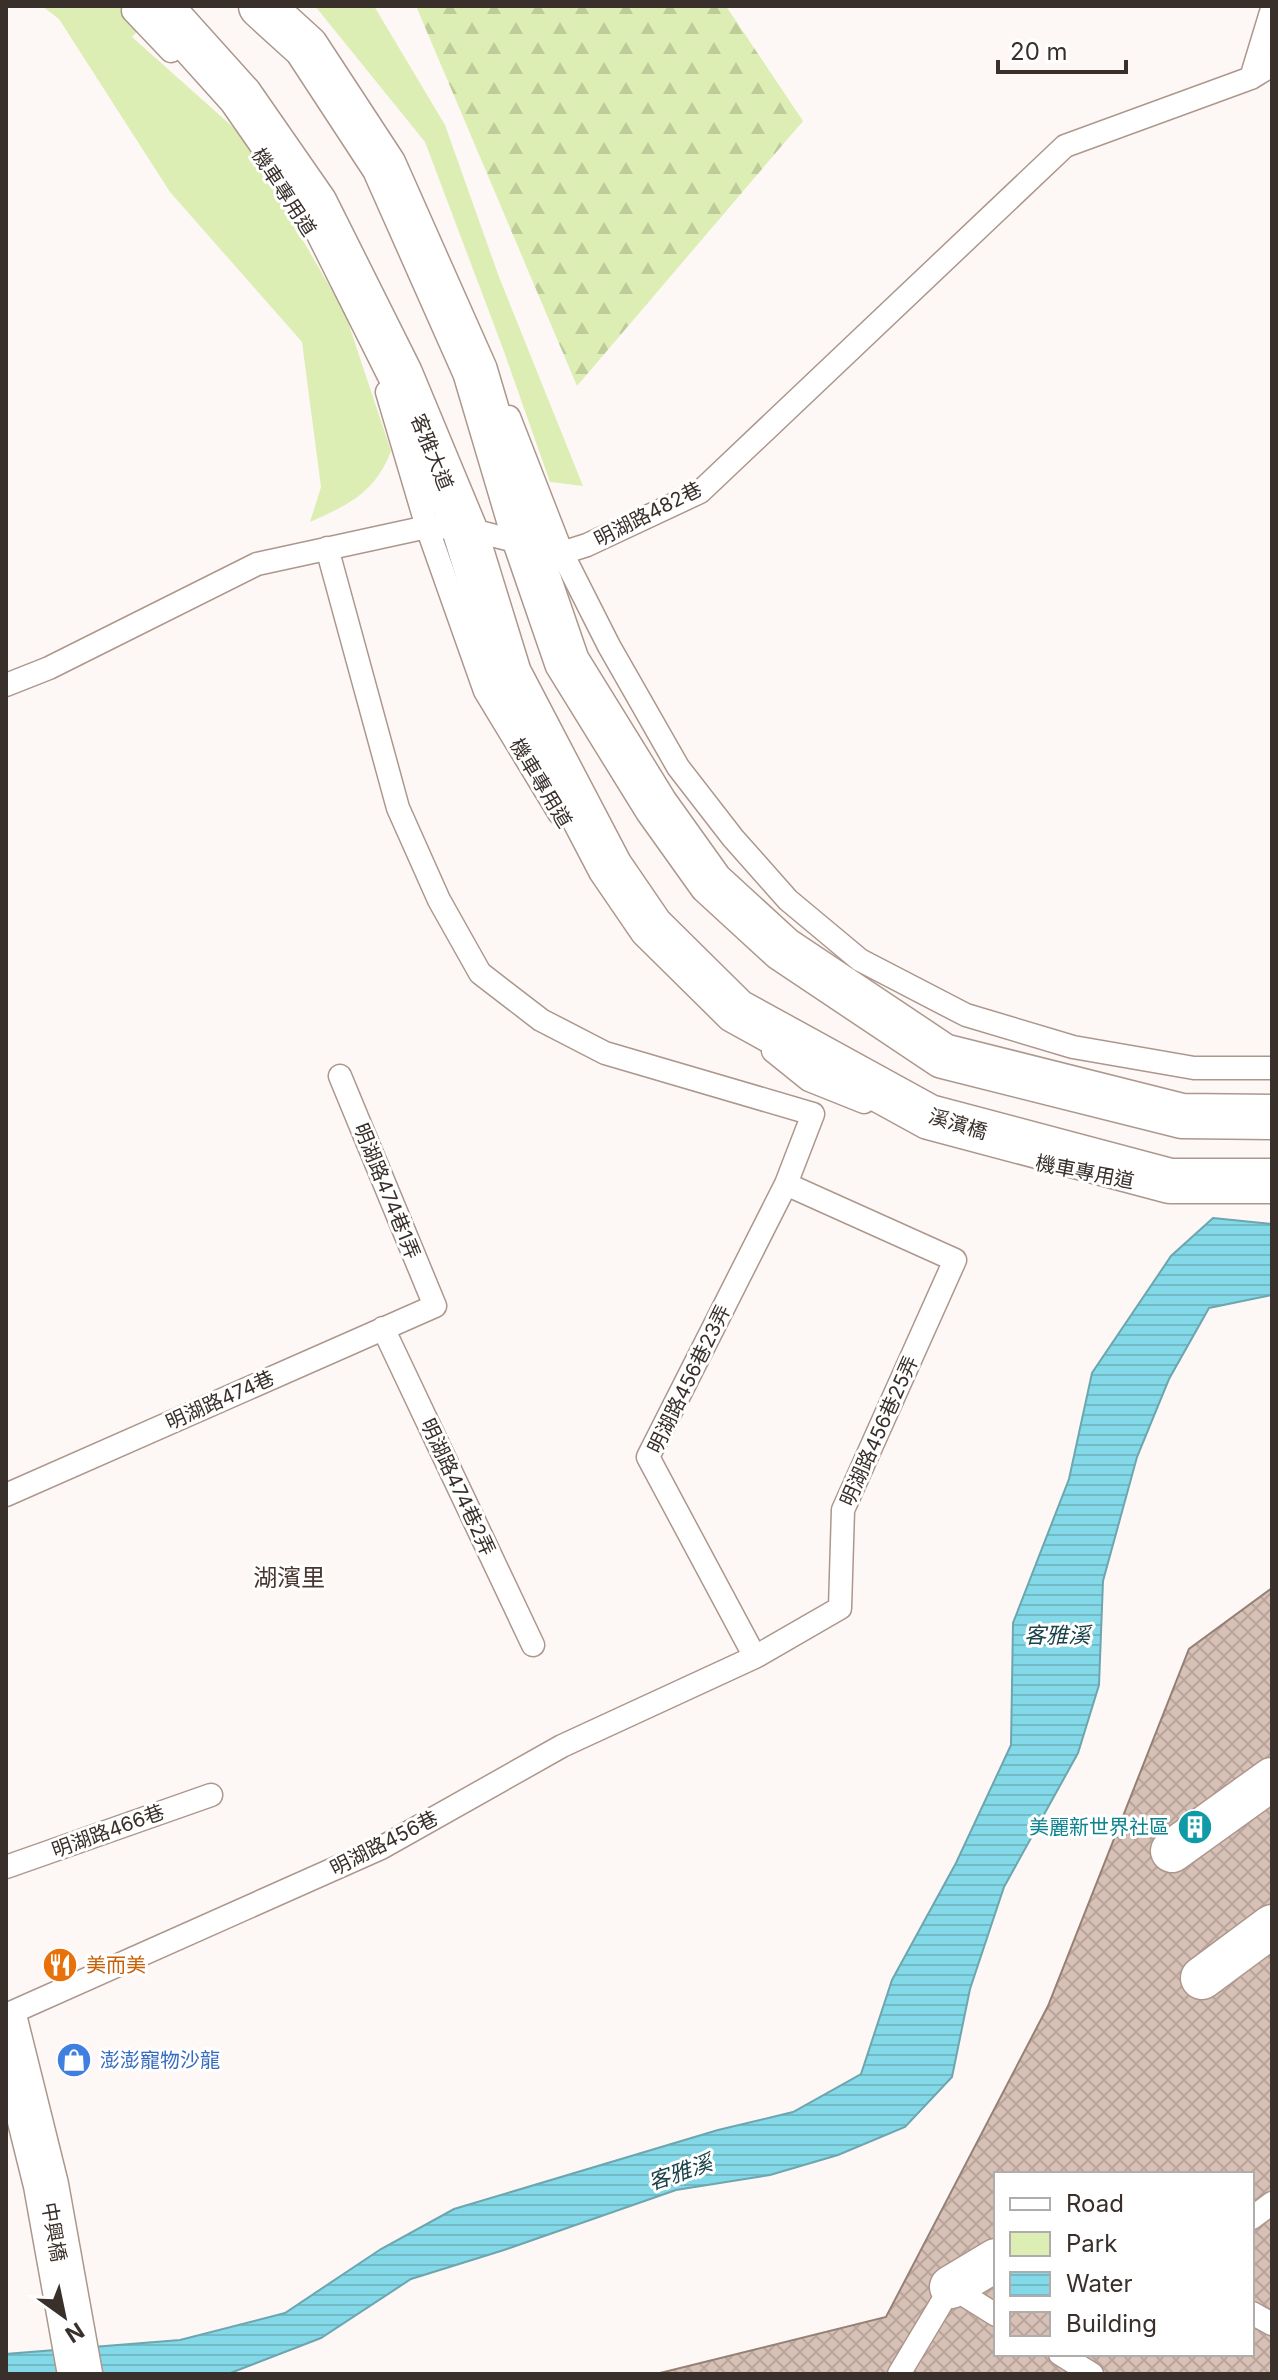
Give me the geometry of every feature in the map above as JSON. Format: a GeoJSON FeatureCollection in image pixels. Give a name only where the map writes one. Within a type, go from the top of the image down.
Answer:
{"type":"FeatureCollection","features":[{"type":"Feature","properties":{"kind":"street"},"geometry":{"type":"LineString","coordinates":[[261,6],[306,47],[384,166],[475,371],[544,548],[567,662],[656,806],[711,883],[783,949],[943,1056],[1182,1116],[1272,1117]]}},
{"type":"Feature","properties":{"kind":"street","name":"客雅大道"},"geometry":{"type":"LineString","coordinates":[[146,9],[240,96],[315,204],[400,374],[445,528],[509,674],[647,932]]}},
{"type":"Feature","properties":{"kind":"street","name":"溪濱橋"},"geometry":{"type":"LineString","coordinates":[[647,932],[736,1011],[929,1117],[1170,1181],[1272,1181]]}},
{"type":"Feature","properties":{"kind":"street"},"geometry":{"type":"LineString","coordinates":[[1172,1851],[1272,1779]]}},
{"type":"Feature","properties":{"kind":"street"},"geometry":{"type":"LineString","coordinates":[[1202,1978],[1272,1926]]}},
{"type":"Feature","properties":{"kind":"street","name":"中興橋"},"geometry":{"type":"LineString","coordinates":[[6,2024],[46,2185],[80,2374]]}},
{"type":"Feature","properties":{"kind":"street"},"geometry":{"type":"LineString","coordinates":[[951,2287],[994,2261]]}},
{"type":"Feature","properties":{"kind":"lane"},"geometry":{"type":"LineString","coordinates":[[291,6],[317,30],[406,161]]}},
{"type":"Feature","properties":{"kind":"lane"},"geometry":{"type":"LineString","coordinates":[[1251,78],[1272,9]]}},
{"type":"Feature","properties":{"kind":"lane","name":"明湖路482巷"},"geometry":{"type":"LineString","coordinates":[[544,548],[587,545],[700,492],[1065,146],[1251,78],[1272,65]]}},
{"type":"Feature","properties":{"kind":"lane"},"geometry":{"type":"LineString","coordinates":[[417,188],[544,548],[609,646],[678,767],[733,838],[788,900],[860,960],[966,1015],[1073,1047],[1194,1068],[1272,1068]]}},
{"type":"Feature","properties":{"kind":"lane"},"geometry":{"type":"LineString","coordinates":[[6,685],[49,668],[257,564],[327,548],[445,528],[544,548]]}},
{"type":"Feature","properties":{"kind":"lane"},"geometry":{"type":"LineString","coordinates":[[327,548],[398,808],[439,900],[480,973],[541,1020],[605,1053],[813,1114],[786,1184]]}},
{"type":"Feature","properties":{"kind":"lane","name":"機車專用道"},"geometry":{"type":"LineString","coordinates":[[647,932],[730,1016],[809,1080],[921,1126],[1049,1168],[1184,1189],[1272,1189]]}},
{"type":"Feature","properties":{"kind":"lane","name":"明湖路474巷1弄"},"geometry":{"type":"LineString","coordinates":[[340,1076],[435,1306]]}},
{"type":"Feature","properties":{"kind":"lane","name":"明湖路456巷25弄"},"geometry":{"type":"LineString","coordinates":[[755,1657],[840,1608],[843,1510],[955,1260],[786,1184]]}},
{"type":"Feature","properties":{"kind":"lane","name":"明湖路456巷23弄"},"geometry":{"type":"LineString","coordinates":[[755,1657],[648,1457],[786,1184]]}},
{"type":"Feature","properties":{"kind":"lane","name":"明湖路474巷"},"geometry":{"type":"LineString","coordinates":[[6,1495],[435,1306]]}},
{"type":"Feature","properties":{"kind":"lane","name":"明湖路474巷2弄"},"geometry":{"type":"LineString","coordinates":[[383,1328],[533,1645]]}},
{"type":"Feature","properties":{"kind":"lane","name":"明湖路456巷"},"geometry":{"type":"LineString","coordinates":[[6,2015],[381,1848],[562,1746],[755,1657]]}},
{"type":"Feature","properties":{"kind":"lane","name":"明湖路466巷"},"geometry":{"type":"LineString","coordinates":[[6,1867],[211,1795]]}},
{"type":"Feature","properties":{"kind":"lane"},"geometry":{"type":"LineString","coordinates":[[1254,2216],[1272,2203]]}},
{"type":"Feature","properties":{"kind":"lane"},"geometry":{"type":"LineString","coordinates":[[899,2374],[951,2287],[994,2314]]}},
{"type":"Feature","properties":{"kind":"lane"},"geometry":{"type":"LineString","coordinates":[[1254,2314],[1272,2324]]}},
{"type":"Feature","properties":{"kind":"lane"},"geometry":{"type":"LineString","coordinates":[[1063,2356],[1092,2374]]}},
{"type":"Feature","properties":{"kind":"green space"},"geometry":{"type":"Polygon","coordinates":[[[42,6],[162,6],[132,37],[252,144],[345,313],[391,451],[377,477],[348,503],[310,522],[321,487],[302,342],[170,192],[59,19],[42,6]]]}},
{"type":"Feature","properties":{"kind":"green space"},"geometry":{"type":"Polygon","coordinates":[[[315,6],[374,6],[445,125],[499,277],[583,486],[550,482],[425,142],[315,6]]]}},
{"type":"Feature","properties":{"kind":"green space"},"geometry":{"type":"Polygon","coordinates":[[[416,6],[726,6],[803,121],[577,386],[416,6]]]}},
{"type":"Feature","properties":{"kind":"water","name":"客雅溪"},"geometry":{"type":"Polygon","coordinates":[[[1213,1218],[1272,1224],[1272,1295],[1209,1308],[1169,1379],[1137,1457],[1103,1581],[1099,1685],[1078,1753],[1004,1887],[970,1989],[952,2077],[905,2127],[838,2155],[770,2175],[676,2190],[411,2279],[321,2338],[228,2374],[6,2374],[6,2354],[180,2340],[285,2313],[381,2249],[454,2209],[718,2130],[793,2112],[861,2074],[892,1980],[956,1863],[1011,1745],[1013,1623],[1069,1479],[1092,1373],[1171,1256],[1213,1218]]]}},
{"type":"Feature","properties":{"kind":"building","name":"美麗新世界社區"},"geometry":{"type":"Polygon","coordinates":[[[1272,1588],[1272,2374],[656,2374],[886,2317],[1048,2006],[1189,1649],[1272,1588]]]}},
{"type":"Feature","properties":{"kind":"place","name":"美麗新世界社區"},"geometry":{"type":"Point","coordinates":[1195,1827]}},
{"type":"Feature","properties":{"kind":"place","name":"美而美"},"geometry":{"type":"Point","coordinates":[60,1965]}},
{"type":"Feature","properties":{"kind":"place","name":"澎澎寵物沙龍"},"geometry":{"type":"Point","coordinates":[74,2060]}},
{"type":"Feature","properties":{"kind":"district","name":"湖濱里"},"geometry":{"type":"Point","coordinates":[289,1578]}}]}
